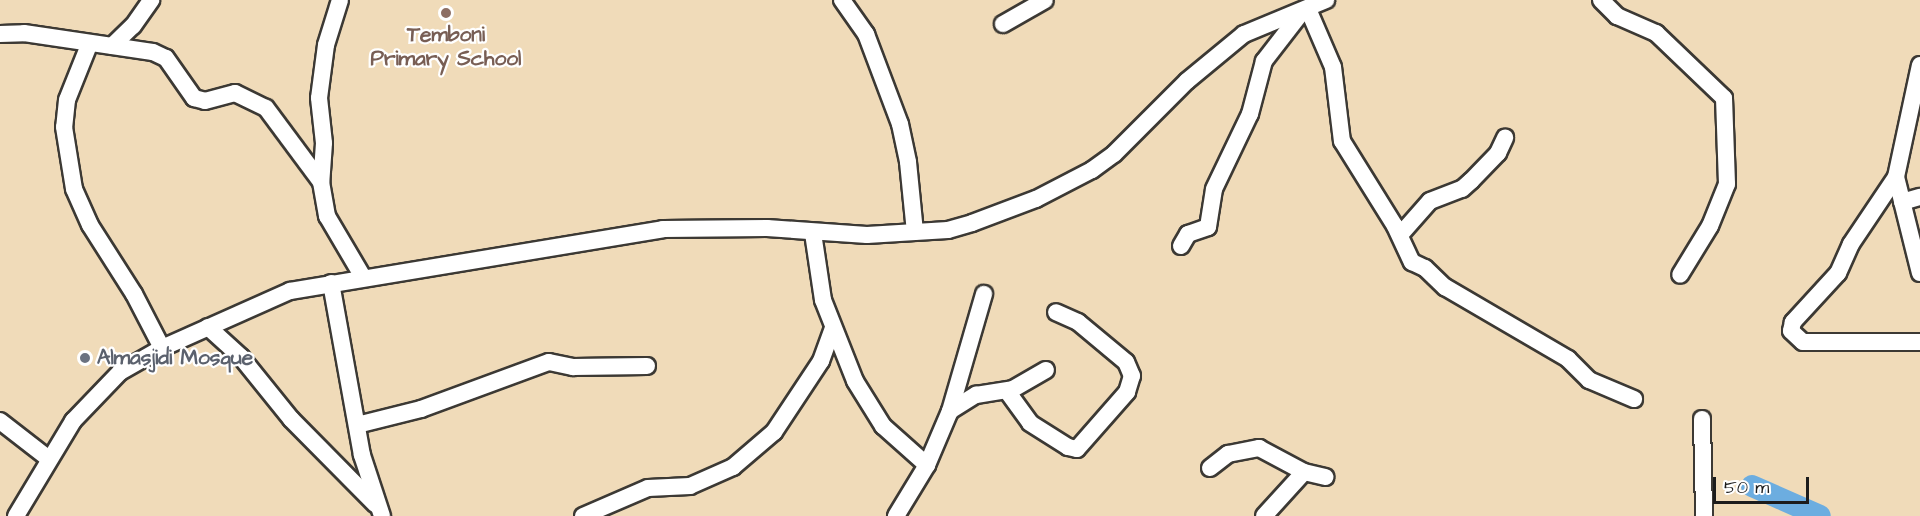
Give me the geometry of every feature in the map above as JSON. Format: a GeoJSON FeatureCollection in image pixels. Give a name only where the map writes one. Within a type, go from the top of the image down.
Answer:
{"type":"FeatureCollection","features":[{"type":"Feature","properties":{"kind":"street"},"geometry":{"type":"LineString","coordinates":[[112,46],[133,26],[151,0]]}},
{"type":"Feature","properties":{"kind":"street"},"geometry":{"type":"LineString","coordinates":[[338,0],[326,45],[319,98],[324,142],[321,182],[327,216],[363,277]]}},
{"type":"Feature","properties":{"kind":"street"},"geometry":{"type":"LineString","coordinates":[[842,0],[866,34],[900,124],[908,162],[915,232]]}},
{"type":"Feature","properties":{"kind":"street"},"geometry":{"type":"LineString","coordinates":[[1003,24],[1045,0]]}},
{"type":"Feature","properties":{"kind":"street"},"geometry":{"type":"LineString","coordinates":[[1601,0],[1617,16],[1656,33],[1724,98],[1727,183],[1710,226],[1680,275]]}},
{"type":"Feature","properties":{"kind":"street"},"geometry":{"type":"LineString","coordinates":[[15,516],[73,421],[120,372],[162,348],[290,291],[363,277],[663,230],[767,228],[867,235],[948,230],[1036,199],[1092,170],[1129,141],[1221,51],[1244,34],[1311,5]]}},
{"type":"Feature","properties":{"kind":"street"},"geometry":{"type":"LineString","coordinates":[[1311,5],[1332,67],[1342,141],[1400,236],[1412,262],[1445,287],[1568,359],[1589,380],[1634,399]]}},
{"type":"Feature","properties":{"kind":"street"},"geometry":{"type":"LineString","coordinates":[[1181,246],[1188,234],[1208,226],[1214,189],[1250,114],[1264,61],[1311,5]]}},
{"type":"Feature","properties":{"kind":"street"},"geometry":{"type":"LineString","coordinates":[[1,32],[43,35],[89,45],[133,47],[166,58],[188,93],[200,101],[235,93],[266,108],[321,182]]}},
{"type":"Feature","properties":{"kind":"street"},"geometry":{"type":"LineString","coordinates":[[89,45],[67,100],[64,127],[74,189],[90,225],[134,294],[162,348]]}},
{"type":"Feature","properties":{"kind":"street"},"geometry":{"type":"LineString","coordinates":[[1920,65],[1917,89],[1896,177],[1851,244],[1838,273],[1793,322],[1791,331],[1803,342],[1920,342]]}},
{"type":"Feature","properties":{"kind":"street"},"geometry":{"type":"LineString","coordinates":[[1400,236],[1430,201],[1462,189],[1471,182],[1498,153],[1505,138]]}},
{"type":"Feature","properties":{"kind":"street"},"geometry":{"type":"LineString","coordinates":[[1896,177],[1920,273]]}},
{"type":"Feature","properties":{"kind":"street"},"geometry":{"type":"LineString","coordinates":[[1902,202],[1920,197]]}},
{"type":"Feature","properties":{"kind":"street"},"geometry":{"type":"LineString","coordinates":[[813,233],[823,300],[855,381],[883,426],[927,465]]}},
{"type":"Feature","properties":{"kind":"street"},"geometry":{"type":"LineString","coordinates":[[331,283],[357,424],[378,510]]}},
{"type":"Feature","properties":{"kind":"street"},"geometry":{"type":"LineString","coordinates":[[896,516],[927,465],[950,411],[984,294]]}},
{"type":"Feature","properties":{"kind":"street"},"geometry":{"type":"LineString","coordinates":[[1007,391],[1030,423],[1068,447],[1077,449],[1127,392],[1132,376],[1126,362],[1078,322],[1056,312]]}},
{"type":"Feature","properties":{"kind":"street"},"geometry":{"type":"LineString","coordinates":[[208,327],[241,357],[291,419],[378,510]]}},
{"type":"Feature","properties":{"kind":"street"},"geometry":{"type":"LineString","coordinates":[[583,516],[648,488],[690,486],[733,467],[774,432],[821,361],[833,328]]}},
{"type":"Feature","properties":{"kind":"street"},"geometry":{"type":"LineString","coordinates":[[357,424],[421,409],[549,362],[573,368],[647,366]]}},
{"type":"Feature","properties":{"kind":"street"},"geometry":{"type":"LineString","coordinates":[[950,411],[976,395],[1007,391],[1046,370]]}},
{"type":"Feature","properties":{"kind":"street"},"geometry":{"type":"LineString","coordinates":[[1702,419],[1704,516]]}},
{"type":"Feature","properties":{"kind":"street"},"geometry":{"type":"LineString","coordinates":[[0,421],[49,459]]}},
{"type":"Feature","properties":{"kind":"street"},"geometry":{"type":"LineString","coordinates":[[1210,468],[1228,454],[1259,448],[1304,472],[1325,477]]}},
{"type":"Feature","properties":{"kind":"street"},"geometry":{"type":"LineString","coordinates":[[1264,516],[1304,472]]}},
{"type":"Feature","properties":{"kind":"waterway"},"geometry":{"type":"LineString","coordinates":[[1752,486],[1820,516]]}},
{"type":"Feature","properties":{"kind":"place","name":"Temboni Primary School"},"geometry":{"type":"Point","coordinates":[446,13]}},
{"type":"Feature","properties":{"kind":"place","name":"Almasjidi Mosque"},"geometry":{"type":"Point","coordinates":[85,358]}}]}
